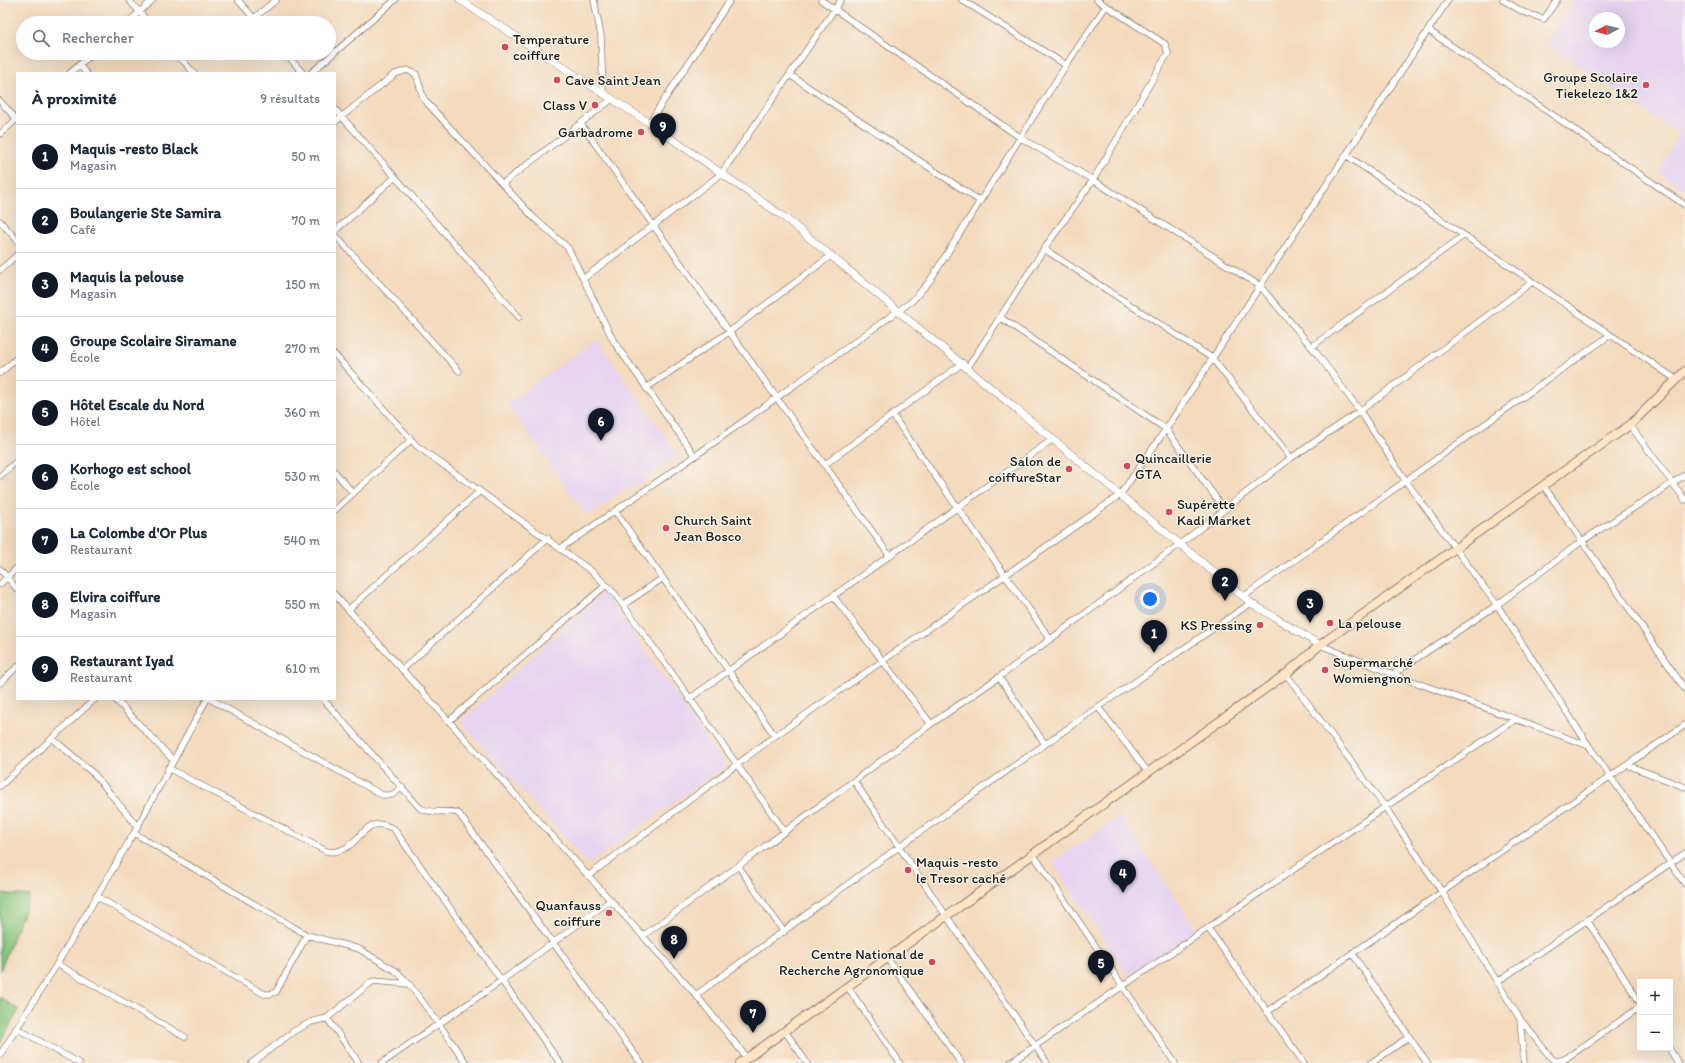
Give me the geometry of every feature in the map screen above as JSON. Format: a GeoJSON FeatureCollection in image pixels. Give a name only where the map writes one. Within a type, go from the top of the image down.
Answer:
{"type":"FeatureCollection","features":[{"type":"Feature","properties":{"kind":"main road"},"geometry":{"type":"LineString","coordinates":[[740,1063],[947,914],[1286,674],[1320,645],[1630,426],[1685,371]]}},
{"type":"Feature","properties":{"kind":"street"},"geometry":{"type":"LineString","coordinates":[[129,0],[144,16]]}},
{"type":"Feature","properties":{"kind":"street"},"geometry":{"type":"LineString","coordinates":[[135,16],[153,0]]}},
{"type":"Feature","properties":{"kind":"street"},"geometry":{"type":"LineString","coordinates":[[238,0],[252,16]]}},
{"type":"Feature","properties":{"kind":"street"},"geometry":{"type":"LineString","coordinates":[[256,16],[276,0]]}},
{"type":"Feature","properties":{"kind":"street"},"geometry":{"type":"LineString","coordinates":[[336,52],[396,0]]}},
{"type":"Feature","properties":{"kind":"street"},"geometry":{"type":"LineString","coordinates":[[460,0],[602,94],[649,123],[784,217],[900,311],[1251,603],[1320,645],[1393,674],[1589,746]]}},
{"type":"Feature","properties":{"kind":"street"},"geometry":{"type":"LineString","coordinates":[[594,0],[602,36],[602,94]]}},
{"type":"Feature","properties":{"kind":"street"},"geometry":{"type":"LineString","coordinates":[[649,123],[730,0]]}},
{"type":"Feature","properties":{"kind":"street"},"geometry":{"type":"LineString","coordinates":[[821,0],[1021,138],[1093,180],[1260,286],[1311,347],[1360,411],[1405,480],[1497,605],[1589,746],[1685,884]]}},
{"type":"Feature","properties":{"kind":"street"},"geometry":{"type":"LineString","coordinates":[[583,279],[722,174],[841,0]]}},
{"type":"Feature","properties":{"kind":"street"},"geometry":{"type":"LineString","coordinates":[[962,0],[1066,65]]}},
{"type":"Feature","properties":{"kind":"street"},"geometry":{"type":"LineString","coordinates":[[824,465],[965,365],[1001,318],[1044,249],[1093,180],[1168,52],[1165,44],[1097,0]]}},
{"type":"Feature","properties":{"kind":"street"},"geometry":{"type":"LineString","coordinates":[[588,876],[775,736],[1120,495],[1166,429],[1448,0]]}},
{"type":"Feature","properties":{"kind":"street"},"geometry":{"type":"LineString","coordinates":[[1503,0],[1523,12],[1544,19],[1558,0]]}},
{"type":"Feature","properties":{"kind":"street"},"geometry":{"type":"LineString","coordinates":[[561,548],[695,456],[912,302],[929,282],[1066,65],[1106,6]]}},
{"type":"Feature","properties":{"kind":"street"},"geometry":{"type":"LineString","coordinates":[[1428,30],[1685,205]]}},
{"type":"Feature","properties":{"kind":"street"},"geometry":{"type":"LineString","coordinates":[[71,72],[85,60]]}},
{"type":"Feature","properties":{"kind":"street"},"geometry":{"type":"LineString","coordinates":[[182,60],[193,72]]}},
{"type":"Feature","properties":{"kind":"street"},"geometry":{"type":"LineString","coordinates":[[291,60],[302,72]]}},
{"type":"Feature","properties":{"kind":"street"},"geometry":{"type":"LineString","coordinates":[[312,72],[326,60]]}},
{"type":"Feature","properties":{"kind":"street"},"geometry":{"type":"LineString","coordinates":[[79,65],[85,72]]}},
{"type":"Feature","properties":{"kind":"street"},"geometry":{"type":"LineString","coordinates":[[336,121],[400,71],[412,71],[416,74],[423,97],[428,104],[534,218],[568,248],[577,262],[583,279],[614,342],[695,456]]}},
{"type":"Feature","properties":{"kind":"street"},"geometry":{"type":"LineString","coordinates":[[790,75],[980,201]]}},
{"type":"Feature","properties":{"kind":"street"},"geometry":{"type":"LineString","coordinates":[[502,184],[612,99]]}},
{"type":"Feature","properties":{"kind":"street"},"geometry":{"type":"LineString","coordinates":[[0,101],[16,119]]}},
{"type":"Feature","properties":{"kind":"street"},"geometry":{"type":"LineString","coordinates":[[336,110],[519,317]]}},
{"type":"Feature","properties":{"kind":"street"},"geometry":{"type":"LineString","coordinates":[[0,134],[16,121]]}},
{"type":"Feature","properties":{"kind":"street"},"geometry":{"type":"LineString","coordinates":[[581,124],[889,555]]}},
{"type":"Feature","properties":{"kind":"street"},"geometry":{"type":"LineString","coordinates":[[1346,155],[1531,283],[1677,380]]}},
{"type":"Feature","properties":{"kind":"street"},"geometry":{"type":"LineString","coordinates":[[336,230],[395,177]]}},
{"type":"Feature","properties":{"kind":"street"},"geometry":{"type":"LineString","coordinates":[[0,221],[16,239]]}},
{"type":"Feature","properties":{"kind":"street"},"geometry":{"type":"LineString","coordinates":[[336,236],[459,371]]}},
{"type":"Feature","properties":{"kind":"street"},"geometry":{"type":"LineString","coordinates":[[1311,347],[1463,236]]}},
{"type":"Feature","properties":{"kind":"street"},"geometry":{"type":"LineString","coordinates":[[1044,249],[1212,358],[1291,458]]}},
{"type":"Feature","properties":{"kind":"street"},"geometry":{"type":"LineString","coordinates":[[0,270],[16,255]]}},
{"type":"Feature","properties":{"kind":"street"},"geometry":{"type":"LineString","coordinates":[[646,388],[729,332],[832,255]]}},
{"type":"Feature","properties":{"kind":"street"},"geometry":{"type":"LineString","coordinates":[[643,936],[739,867],[854,780],[999,677],[1180,544],[1291,458],[1360,411],[1531,283]]}},
{"type":"Feature","properties":{"kind":"street"},"geometry":{"type":"LineString","coordinates":[[1001,318],[1166,429],[1224,509]]}},
{"type":"Feature","properties":{"kind":"street"},"geometry":{"type":"LineString","coordinates":[[1243,597],[1610,335]]}},
{"type":"Feature","properties":{"kind":"street"},"geometry":{"type":"LineString","coordinates":[[336,355],[411,440],[424,452],[548,538],[606,585],[623,605],[785,832]]}},
{"type":"Feature","properties":{"kind":"street"},"geometry":{"type":"LineString","coordinates":[[0,373],[16,359]]}},
{"type":"Feature","properties":{"kind":"street"},"geometry":{"type":"LineString","coordinates":[[893,416],[1050,639]]}},
{"type":"Feature","properties":{"kind":"street"},"geometry":{"type":"LineString","coordinates":[[1630,426],[1685,500]]}},
{"type":"Feature","properties":{"kind":"street"},"geometry":{"type":"LineString","coordinates":[[689,698],[1053,439]]}},
{"type":"Feature","properties":{"kind":"street"},"geometry":{"type":"LineString","coordinates":[[336,509],[411,440]]}},
{"type":"Feature","properties":{"kind":"street"},"geometry":{"type":"LineString","coordinates":[[0,476],[16,462]]}},
{"type":"Feature","properties":{"kind":"street"},"geometry":{"type":"LineString","coordinates":[[336,473],[353,493]]}},
{"type":"Feature","properties":{"kind":"street"},"geometry":{"type":"LineString","coordinates":[[1393,674],[1497,605],[1582,541],[1685,475]]}},
{"type":"Feature","properties":{"kind":"street"},"geometry":{"type":"LineString","coordinates":[[1543,486],[1685,689]]}},
{"type":"Feature","properties":{"kind":"street"},"geometry":{"type":"LineString","coordinates":[[348,610],[480,491]]}},
{"type":"Feature","properties":{"kind":"street"},"geometry":{"type":"LineString","coordinates":[[615,511],[775,736]]}},
{"type":"Feature","properties":{"kind":"street"},"geometry":{"type":"LineString","coordinates":[[402,670],[548,538]]}},
{"type":"Feature","properties":{"kind":"street"},"geometry":{"type":"LineString","coordinates":[[0,584],[16,569]]}},
{"type":"Feature","properties":{"kind":"street"},"geometry":{"type":"LineString","coordinates":[[0,570],[16,588]]}},
{"type":"Feature","properties":{"kind":"street"},"geometry":{"type":"LineString","coordinates":[[623,605],[663,578]]}},
{"type":"Feature","properties":{"kind":"street"},"geometry":{"type":"LineString","coordinates":[[449,721],[606,585]]}},
{"type":"Feature","properties":{"kind":"street"},"geometry":{"type":"LineString","coordinates":[[336,596],[696,995],[747,1058]]}},
{"type":"Feature","properties":{"kind":"street"},"geometry":{"type":"LineString","coordinates":[[832,596],[931,724]]}},
{"type":"Feature","properties":{"kind":"street"},"geometry":{"type":"LineString","coordinates":[[696,995],[900,846],[1098,707],[1251,603]]}},
{"type":"Feature","properties":{"kind":"street"},"geometry":{"type":"LineString","coordinates":[[0,682],[16,668]]}},
{"type":"Feature","properties":{"kind":"street"},"geometry":{"type":"LineString","coordinates":[[1286,674],[1385,807],[1442,892],[1520,1019],[1552,1058],[1557,1061],[1565,1059],[1637,1009]]}},
{"type":"Feature","properties":{"kind":"street"},"geometry":{"type":"LineString","coordinates":[[999,677],[1045,744]]}},
{"type":"Feature","properties":{"kind":"street"},"geometry":{"type":"LineString","coordinates":[[0,786],[94,700]]}},
{"type":"Feature","properties":{"kind":"street"},"geometry":{"type":"LineString","coordinates":[[116,700],[173,760]]}},
{"type":"Feature","properties":{"kind":"street"},"geometry":{"type":"LineString","coordinates":[[0,1055],[57,964],[134,833],[168,768],[206,700]]}},
{"type":"Feature","properties":{"kind":"street"},"geometry":{"type":"LineString","coordinates":[[212,700],[382,795],[392,795],[402,787]]}},
{"type":"Feature","properties":{"kind":"street"},"geometry":{"type":"LineString","coordinates":[[324,700],[420,808],[429,812],[455,811],[459,814],[641,1063]]}},
{"type":"Feature","properties":{"kind":"street"},"geometry":{"type":"LineString","coordinates":[[1098,707],[1148,772]]}},
{"type":"Feature","properties":{"kind":"street"},"geometry":{"type":"LineString","coordinates":[[1010,1063],[1516,719]]}},
{"type":"Feature","properties":{"kind":"street"},"geometry":{"type":"LineString","coordinates":[[1267,1012],[1685,725]]}},
{"type":"Feature","properties":{"kind":"street"},"geometry":{"type":"LineString","coordinates":[[52,738],[94,774],[137,826]]}},
{"type":"Feature","properties":{"kind":"street"},"geometry":{"type":"LineString","coordinates":[[1627,765],[1685,787]]}},
{"type":"Feature","properties":{"kind":"street"},"geometry":{"type":"LineString","coordinates":[[168,768],[326,851],[343,850],[368,827],[386,825],[394,829],[560,1063]]}},
{"type":"Feature","properties":{"kind":"street"},"geometry":{"type":"LineString","coordinates":[[854,780],[947,914],[1047,1063]]}},
{"type":"Feature","properties":{"kind":"street"},"geometry":{"type":"LineString","coordinates":[[134,833],[307,935],[359,949],[396,971],[409,984],[466,1063]]}},
{"type":"Feature","properties":{"kind":"street"},"geometry":{"type":"LineString","coordinates":[[1498,982],[1685,853]]}},
{"type":"Feature","properties":{"kind":"street"},"geometry":{"type":"LineString","coordinates":[[1033,854],[1175,1063]]}},
{"type":"Feature","properties":{"kind":"street"},"geometry":{"type":"LineString","coordinates":[[739,867],[784,932]]}},
{"type":"Feature","properties":{"kind":"street"},"geometry":{"type":"LineString","coordinates":[[96,896],[264,994],[276,992],[307,935]]}},
{"type":"Feature","properties":{"kind":"street"},"geometry":{"type":"LineString","coordinates":[[382,1063],[501,981],[611,900]]}},
{"type":"Feature","properties":{"kind":"street"},"geometry":{"type":"LineString","coordinates":[[1587,920],[1637,998]]}},
{"type":"Feature","properties":{"kind":"street"},"geometry":{"type":"LineString","coordinates":[[1208,928],[1304,1063]]}},
{"type":"Feature","properties":{"kind":"street"},"geometry":{"type":"LineString","coordinates":[[1352,953],[1427,1063]]}},
{"type":"Feature","properties":{"kind":"street"},"geometry":{"type":"LineString","coordinates":[[887,958],[961,1063]]}},
{"type":"Feature","properties":{"kind":"street"},"geometry":{"type":"LineString","coordinates":[[57,964],[185,1037]]}},
{"type":"Feature","properties":{"kind":"street"},"geometry":{"type":"LineString","coordinates":[[252,1063],[294,1031],[311,1022],[327,1018],[373,981],[409,984]]}},
{"type":"Feature","properties":{"kind":"street"},"geometry":{"type":"LineString","coordinates":[[847,986],[900,1063]]}},
{"type":"Feature","properties":{"kind":"street"},"geometry":{"type":"LineString","coordinates":[[327,1018],[358,1063]]}},
{"type":"Feature","properties":{"kind":"street"},"geometry":{"type":"LineString","coordinates":[[1520,1019],[1524,1063]]}},
{"type":"Feature","properties":{"kind":"street"},"geometry":{"type":"LineString","coordinates":[[16,1028],[79,1063]]}},
{"type":"Feature","properties":{"kind":"street"},"geometry":{"type":"LineString","coordinates":[[785,1031],[807,1063]]}},
{"type":"Feature","properties":{"kind":"street"},"geometry":{"type":"LineString","coordinates":[[1371,1063],[1409,1037]]}},
{"type":"Feature","properties":{"kind":"street"},"geometry":{"type":"LineString","coordinates":[[1671,1051],[1678,1063]]}},
{"type":"Feature","properties":{"kind":"shaded area","name":"Groupe Scolaire Tiekelezo 1&2"},"geometry":{"type":"Polygon","coordinates":[[[1573,0],[1685,0],[1685,190],[1658,172],[1679,134],[1546,44],[1573,0]]]}},
{"type":"Feature","properties":{"kind":"shaded area"},"geometry":{"type":"Polygon","coordinates":[[[596,339],[679,455],[632,489],[629,486],[587,516],[507,404],[596,339]]]}},
{"type":"Feature","properties":{"kind":"shaded area"},"geometry":{"type":"Polygon","coordinates":[[[604,592],[725,766],[588,864],[460,722],[604,592]]]}},
{"type":"Feature","properties":{"kind":"shaded area"},"geometry":{"type":"Polygon","coordinates":[[[1121,816],[1197,930],[1128,976],[1052,862],[1121,816]]]}},
{"type":"Feature","properties":{"kind":"green space"},"geometry":{"type":"Polygon","coordinates":[[[0,893],[30,896],[0,971],[0,893]]]}},
{"type":"Feature","properties":{"kind":"green space"},"geometry":{"type":"Polygon","coordinates":[[[0,997],[19,1010],[0,1043],[0,997]]]}},
{"type":"Feature","properties":{"kind":"place","name":"Temperature coiffure"},"geometry":{"type":"Point","coordinates":[505,47]}},
{"type":"Feature","properties":{"kind":"place","name":"Cave Saint Jean"},"geometry":{"type":"Point","coordinates":[557,80]}},
{"type":"Feature","properties":{"kind":"place","name":"Groupe Scolaire Tiekelezo 1&2"},"geometry":{"type":"Point","coordinates":[1646,85]}},
{"type":"Feature","properties":{"kind":"place","name":"Class V"},"geometry":{"type":"Point","coordinates":[595,105]}},
{"type":"Feature","properties":{"kind":"place","name":"Garbadrome"},"geometry":{"type":"Point","coordinates":[641,132]}},
{"type":"Feature","properties":{"kind":"place","name":"Restaurant Iyad"},"geometry":{"type":"Point","coordinates":[663,146]}},
{"type":"Feature","properties":{"kind":"place","name":"Korhogo est school"},"geometry":{"type":"Point","coordinates":[601,441]}},
{"type":"Feature","properties":{"kind":"place","name":"Quincaillerie GTA"},"geometry":{"type":"Point","coordinates":[1127,466]}},
{"type":"Feature","properties":{"kind":"place","name":"Salon de coiffureStar"},"geometry":{"type":"Point","coordinates":[1069,469]}},
{"type":"Feature","properties":{"kind":"place","name":"Supérette Kadi Market"},"geometry":{"type":"Point","coordinates":[1169,512]}},
{"type":"Feature","properties":{"kind":"place","name":"Church Saint Jean Bosco"},"geometry":{"type":"Point","coordinates":[666,528]}},
{"type":"Feature","properties":{"kind":"place","name":"Boulangerie Ste Samira"},"geometry":{"type":"Point","coordinates":[1225,601]}},
{"type":"Feature","properties":{"kind":"place","name":"Maquis la pelouse"},"geometry":{"type":"Point","coordinates":[1310,623]}},
{"type":"Feature","properties":{"kind":"place","name":"La pelouse"},"geometry":{"type":"Point","coordinates":[1330,623]}},
{"type":"Feature","properties":{"kind":"place","name":"KS Pressing"},"geometry":{"type":"Point","coordinates":[1260,625]}},
{"type":"Feature","properties":{"kind":"place","name":"Maquis -resto Black"},"geometry":{"type":"Point","coordinates":[1154,653]}},
{"type":"Feature","properties":{"kind":"place","name":"Supermarché Womiengnon"},"geometry":{"type":"Point","coordinates":[1325,670]}},
{"type":"Feature","properties":{"kind":"place","name":"Maquis -resto le Tresor caché"},"geometry":{"type":"Point","coordinates":[908,870]}},
{"type":"Feature","properties":{"kind":"place","name":"Groupe Scolaire Siramane"},"geometry":{"type":"Point","coordinates":[1123,893]}},
{"type":"Feature","properties":{"kind":"place","name":"Quanfauss coiffure"},"geometry":{"type":"Point","coordinates":[609,913]}},
{"type":"Feature","properties":{"kind":"place","name":"Elvira coiffure"},"geometry":{"type":"Point","coordinates":[674,959]}},
{"type":"Feature","properties":{"kind":"place","name":"Centre National de Recherche Agronomique"},"geometry":{"type":"Point","coordinates":[932,962]}},
{"type":"Feature","properties":{"kind":"place","name":"Hôtel Escale du Nord"},"geometry":{"type":"Point","coordinates":[1101,983]}},
{"type":"Feature","properties":{"kind":"place","name":"La Colombe d'Or Plus"},"geometry":{"type":"Point","coordinates":[753,1033]}}]}
